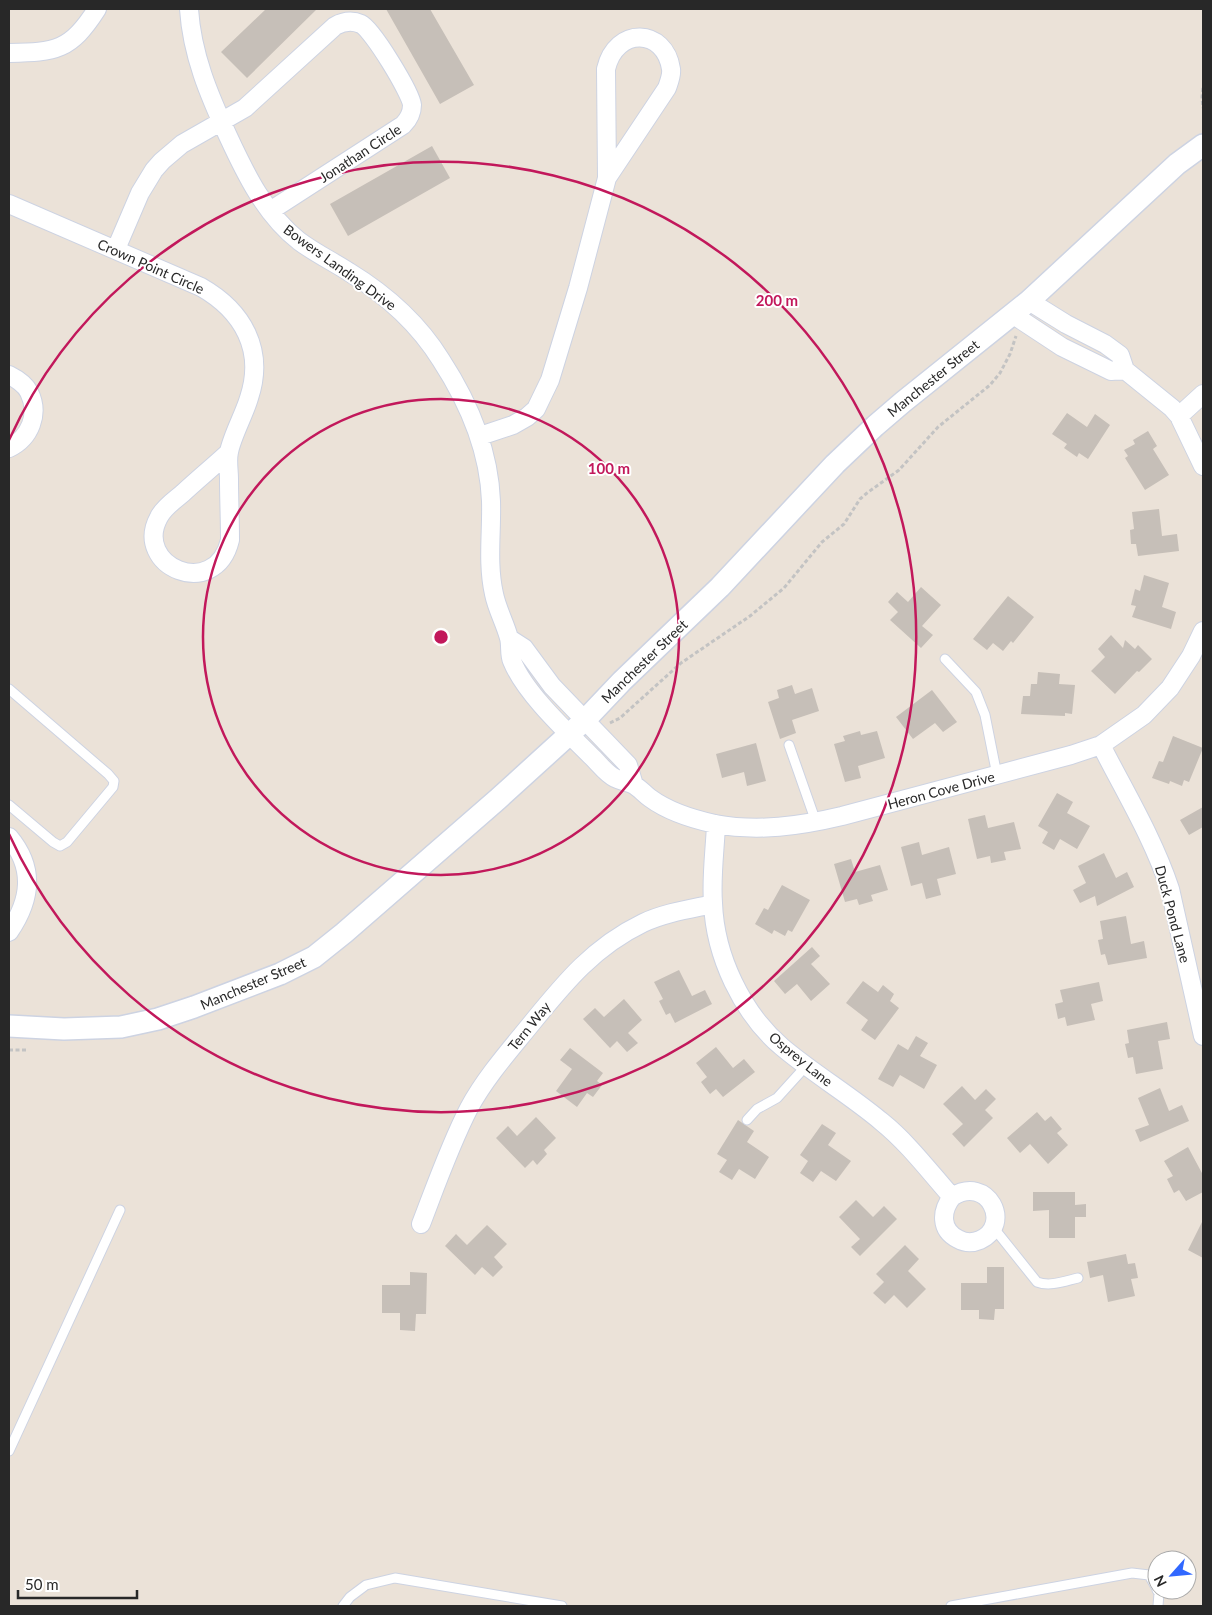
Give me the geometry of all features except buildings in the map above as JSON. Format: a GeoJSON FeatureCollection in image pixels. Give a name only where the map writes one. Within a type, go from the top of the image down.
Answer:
{"type":"FeatureCollection","features":[{"type":"Feature","properties":{"kind":"street"},"geometry":{"type":"LineString","coordinates":[[9,53],[44,52],[68,43],[87,24],[97,9]]}},
{"type":"Feature","properties":{"kind":"street","name":"Bowers Landing Drive"},"geometry":{"type":"LineString","coordinates":[[189,9],[198,65],[210,97],[245,174],[270,211],[281,225],[299,240],[368,284],[400,310],[414,324],[439,356],[458,388],[474,420],[488,468],[490,560],[493,591],[502,621],[510,639],[511,658],[533,694],[569,734]]}},
{"type":"Feature","properties":{"kind":"street","name":"Jonathan Circle"},"geometry":{"type":"LineString","coordinates":[[116,249],[140,193],[154,170],[172,152],[182,144],[251,104],[335,26],[346,22],[356,22],[369,30],[409,94],[412,103],[411,113],[403,126],[270,211]]}},
{"type":"Feature","properties":{"kind":"street"},"geometry":{"type":"LineString","coordinates":[[480,436],[513,425],[527,417],[536,409],[543,397],[578,288],[607,178],[606,69],[608,58],[616,46],[626,40],[634,37],[645,38],[662,48],[671,69],[671,77],[667,88],[607,178]]}},
{"type":"Feature","properties":{"kind":"street","name":"Manchester Street"},"geometry":{"type":"LineString","coordinates":[[9,1026],[64,1029],[121,1026],[158,1019],[280,974],[314,957],[344,933],[586,719],[622,681],[720,587],[822,477],[868,432],[902,402],[1015,323],[1029,300],[1177,164],[1203,145]]}},
{"type":"Feature","properties":{"kind":"street","name":"Crown Point Circle"},"geometry":{"type":"LineString","coordinates":[[9,204],[116,249],[212,293],[231,308],[245,328],[253,351],[254,375],[249,399],[229,452],[230,540],[228,548],[220,562],[206,570],[191,573],[176,570],[164,560],[156,547],[154,532],[159,517],[169,505],[229,452]]}},
{"type":"Feature","properties":{"kind":"street"},"geometry":{"type":"LineString","coordinates":[[1029,300],[1066,324],[1105,344],[1120,355],[1125,370],[1172,408],[1179,416],[1203,466]]}},
{"type":"Feature","properties":{"kind":"street"},"geometry":{"type":"LineString","coordinates":[[1015,323],[1111,371],[1125,370]]}},
{"type":"Feature","properties":{"kind":"street"},"geometry":{"type":"LineString","coordinates":[[9,375],[20,381],[29,391],[34,405],[34,418],[30,430],[22,439],[9,448]]}},
{"type":"Feature","properties":{"kind":"street"},"geometry":{"type":"LineString","coordinates":[[1179,416],[1203,394]]}},
{"type":"Feature","properties":{"kind":"street","name":"Heron Cove Drive"},"geometry":{"type":"LineString","coordinates":[[569,734],[614,778],[634,785],[651,799],[672,811],[716,824],[740,827],[766,828],[805,824],[997,775],[1101,745],[1144,715],[1170,688],[1191,656],[1203,632]]}},
{"type":"Feature","properties":{"kind":"street","name":"Bowers Landing Drive"},"geometry":{"type":"LineString","coordinates":[[510,639],[524,648],[552,686],[586,719]]}},
{"type":"Feature","properties":{"kind":"street"},"geometry":{"type":"LineString","coordinates":[[586,719],[628,764],[634,785]]}},
{"type":"Feature","properties":{"kind":"street","name":"Duck Pond Lane"},"geometry":{"type":"LineString","coordinates":[[1101,745],[1156,852],[1170,889],[1203,1036]]}},
{"type":"Feature","properties":{"kind":"street","name":"Osprey Lane"},"geometry":{"type":"LineString","coordinates":[[716,824],[712,886],[713,904],[722,951],[745,1002],[767,1032],[780,1045],[884,1124],[916,1156],[952,1197]]}},
{"type":"Feature","properties":{"kind":"street"},"geometry":{"type":"LineString","coordinates":[[9,837],[24,862],[27,891],[24,906],[9,932]]}},
{"type":"Feature","properties":{"kind":"street","name":"Tern Way"},"geometry":{"type":"LineString","coordinates":[[421,1224],[469,1108],[501,1062],[583,963],[613,939],[645,922],[713,904]]}},
{"type":"Feature","properties":{"kind":"street"},"geometry":{"type":"LineString","coordinates":[[968,1190],[977,1191],[985,1196],[991,1202],[994,1210],[994,1228],[976,1242],[960,1241],[953,1236],[947,1230],[943,1213],[946,1204],[952,1197],[959,1192],[968,1190]]}},
{"type":"Feature","properties":{"kind":"lane"},"geometry":{"type":"LineString","coordinates":[[945,659],[976,692],[985,715],[997,775]]}},
{"type":"Feature","properties":{"kind":"lane"},"geometry":{"type":"LineString","coordinates":[[9,689],[114,781],[113,787],[67,842],[60,846],[52,842],[9,805]]}},
{"type":"Feature","properties":{"kind":"lane"},"geometry":{"type":"LineString","coordinates":[[790,745],[816,822]]}},
{"type":"Feature","properties":{"kind":"lane"},"geometry":{"type":"LineString","coordinates":[[748,1120],[757,1110],[777,1098],[806,1066]]}},
{"type":"Feature","properties":{"kind":"lane"},"geometry":{"type":"LineString","coordinates":[[9,1452],[120,1210]]}},
{"type":"Feature","properties":{"kind":"lane"},"geometry":{"type":"LineString","coordinates":[[994,1228],[1037,1282],[1051,1284],[1078,1278]]}},
{"type":"Feature","properties":{"kind":"lane"},"geometry":{"type":"LineString","coordinates":[[951,1606],[1132,1573],[1147,1575]]}},
{"type":"Feature","properties":{"kind":"lane"},"geometry":{"type":"LineString","coordinates":[[343,1606],[350,1597],[366,1584],[395,1578],[562,1606]]}},
{"type":"Feature","properties":{"kind":"path"},"geometry":{"type":"LineString","coordinates":[[1203,88],[1203,108]]}},
{"type":"Feature","properties":{"kind":"path"},"geometry":{"type":"LineString","coordinates":[[607,724],[620,718],[681,662],[750,616],[784,588],[822,542],[844,524],[867,493],[899,470],[938,427],[990,385],[1000,373],[1010,354],[1015,323]]}},
{"type":"Feature","properties":{"kind":"path"},"geometry":{"type":"LineString","coordinates":[[9,1050],[28,1050]]}}]}
